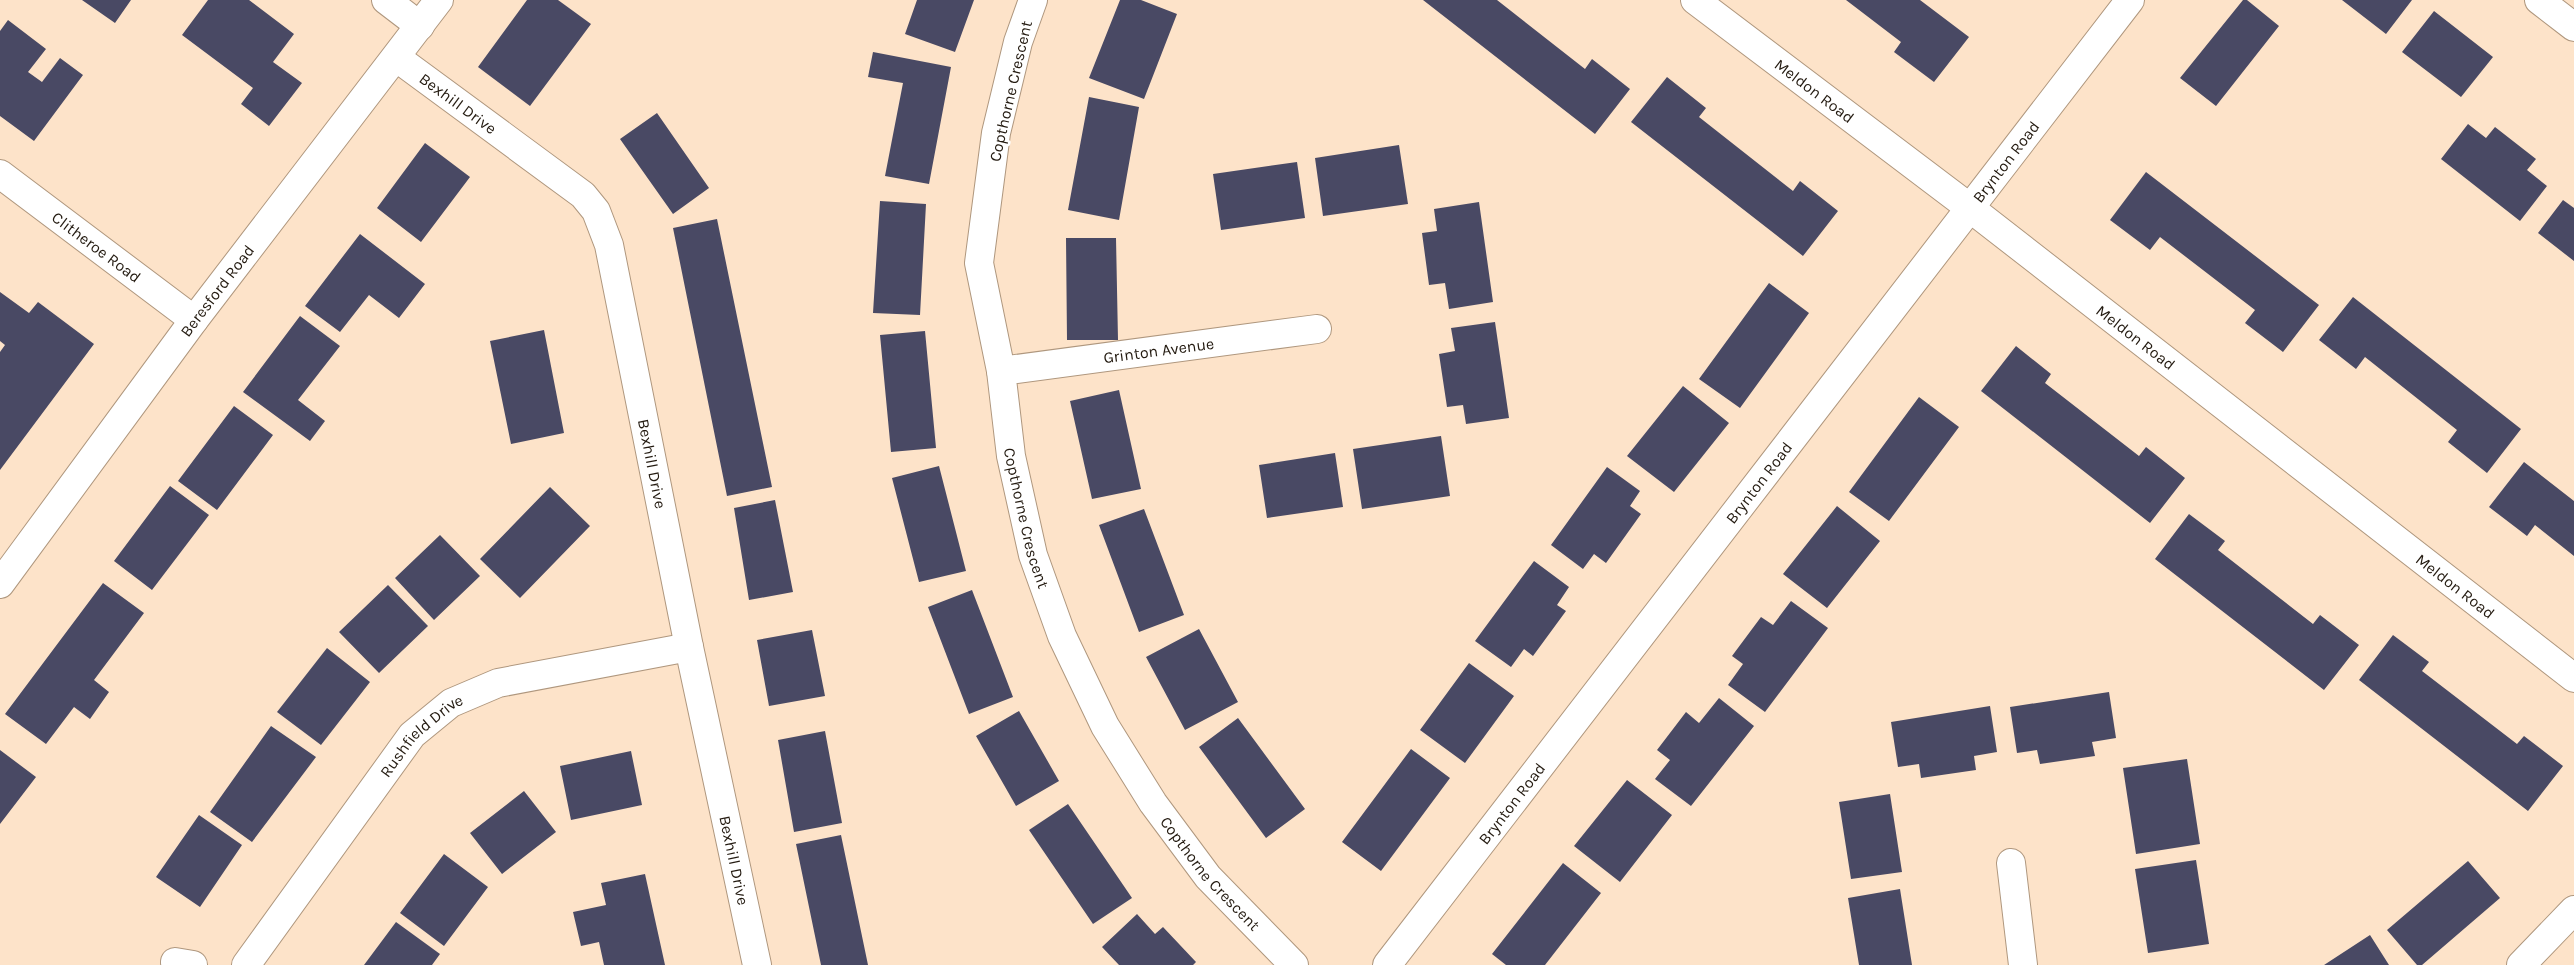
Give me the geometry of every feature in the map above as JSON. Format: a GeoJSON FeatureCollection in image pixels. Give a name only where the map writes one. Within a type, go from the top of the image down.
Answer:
{"type":"FeatureCollection","features":[{"type":"Feature","properties":{"kind":"street"},"geometry":{"type":"LineString","coordinates":[[386,0],[420,26]]}},
{"type":"Feature","properties":{"kind":"street","name":"Beresford Road"},"geometry":{"type":"LineString","coordinates":[[0,584],[194,320],[439,0]]}},
{"type":"Feature","properties":{"kind":"street","name":"Copthorne Crescent"},"geometry":{"type":"LineString","coordinates":[[1033,0],[1018,42],[996,133],[979,263],[1001,371],[1011,456],[1033,555],[1062,636],[1105,726],[1153,803],[1208,877],[1294,965]]}},
{"type":"Feature","properties":{"kind":"street","name":"Meldon Road"},"geometry":{"type":"LineString","coordinates":[[1695,0],[1970,208],[2574,678]]}},
{"type":"Feature","properties":{"kind":"street","name":"Brynton Road"},"geometry":{"type":"LineString","coordinates":[[1387,965],[2130,0]]}},
{"type":"Feature","properties":{"kind":"street"},"geometry":{"type":"LineString","coordinates":[[2539,0],[2574,27]]}},
{"type":"Feature","properties":{"kind":"street","name":"Bexhill Drive"},"geometry":{"type":"LineString","coordinates":[[396,58],[576,189],[588,200],[602,224],[609,245],[689,647],[757,965]]}},
{"type":"Feature","properties":{"kind":"street","name":"Clitheroe Road"},"geometry":{"type":"LineString","coordinates":[[0,174],[194,320]]}},
{"type":"Feature","properties":{"kind":"street","name":"Grinton Avenue"},"geometry":{"type":"LineString","coordinates":[[1001,371],[1317,329]]}},
{"type":"Feature","properties":{"kind":"street","name":"Rushfield Drive"},"geometry":{"type":"LineString","coordinates":[[246,965],[412,735],[451,704],[498,684],[689,647]]}},
{"type":"Feature","properties":{"kind":"street"},"geometry":{"type":"LineString","coordinates":[[2011,863],[2023,965]]}},
{"type":"Feature","properties":{"kind":"street"},"geometry":{"type":"LineString","coordinates":[[2521,965],[2574,910]]}},
{"type":"Feature","properties":{"kind":"building"},"geometry":{"type":"Polygon","coordinates":[[[82,0],[131,0],[115,23],[82,0]]]}},
{"type":"Feature","properties":{"kind":"building"},"geometry":{"type":"Polygon","coordinates":[[[208,0],[249,0],[294,34],[273,62],[302,83],[269,126],[241,104],[253,88],[182,35],[208,0]]]}},
{"type":"Feature","properties":{"kind":"building"},"geometry":{"type":"Polygon","coordinates":[[[527,0],[558,0],[591,24],[530,106],[478,67],[527,0]]]}},
{"type":"Feature","properties":{"kind":"building"},"geometry":{"type":"Polygon","coordinates":[[[917,0],[974,0],[955,52],[905,34],[917,0]]]}},
{"type":"Feature","properties":{"kind":"building"},"geometry":{"type":"Polygon","coordinates":[[[1120,0],[1141,0],[1177,14],[1144,99],[1089,78],[1120,0]]]}},
{"type":"Feature","properties":{"kind":"building"},"geometry":{"type":"Polygon","coordinates":[[[1423,0],[1497,0],[1585,69],[1592,59],[1630,89],[1595,134],[1423,0]]]}},
{"type":"Feature","properties":{"kind":"building"},"geometry":{"type":"Polygon","coordinates":[[[1846,0],[1920,0],[1969,37],[1934,82],[1894,52],[1901,42],[1846,0]]]}},
{"type":"Feature","properties":{"kind":"building"},"geometry":{"type":"Polygon","coordinates":[[[2243,0],[2247,0],[2279,26],[2216,106],[2180,78],[2243,0]]]}},
{"type":"Feature","properties":{"kind":"building"},"geometry":{"type":"Polygon","coordinates":[[[2342,0],[2412,0],[2386,34],[2342,0]]]}},
{"type":"Feature","properties":{"kind":"building"},"geometry":{"type":"Polygon","coordinates":[[[2434,11],[2493,57],[2461,97],[2402,52],[2434,11]]]}},
{"type":"Feature","properties":{"kind":"building"},"geometry":{"type":"Polygon","coordinates":[[[8,20],[46,49],[28,72],[42,82],[60,58],[83,75],[34,141],[0,116],[0,31],[8,20]]]}},
{"type":"Feature","properties":{"kind":"building"},"geometry":{"type":"Polygon","coordinates":[[[873,52],[951,67],[929,184],[885,176],[903,83],[868,77],[873,52]]]}},
{"type":"Feature","properties":{"kind":"building"},"geometry":{"type":"Polygon","coordinates":[[[1667,77],[1706,108],[1699,117],[1793,191],[1800,181],[1838,211],[1803,256],[1631,122],[1667,77]]]}},
{"type":"Feature","properties":{"kind":"building"},"geometry":{"type":"Polygon","coordinates":[[[1089,97],[1139,107],[1119,220],[1068,210],[1089,97]]]}},
{"type":"Feature","properties":{"kind":"building"},"geometry":{"type":"Polygon","coordinates":[[[657,113],[709,188],[673,214],[620,139],[657,113]]]}},
{"type":"Feature","properties":{"kind":"building"},"geometry":{"type":"Polygon","coordinates":[[[2468,124],[2486,138],[2495,127],[2536,159],[2527,170],[2547,186],[2520,221],[2441,159],[2468,124]]]}},
{"type":"Feature","properties":{"kind":"building"},"geometry":{"type":"Polygon","coordinates":[[[425,143],[470,177],[421,242],[377,208],[425,143]]]}},
{"type":"Feature","properties":{"kind":"building"},"geometry":{"type":"Polygon","coordinates":[[[1399,145],[1408,204],[1323,216],[1315,158],[1399,145]]]}},
{"type":"Feature","properties":{"kind":"building"},"geometry":{"type":"Polygon","coordinates":[[[1297,162],[1305,218],[1221,230],[1213,174],[1297,162]]]}},
{"type":"Feature","properties":{"kind":"building"},"geometry":{"type":"Polygon","coordinates":[[[2146,172],[2319,305],[2283,352],[2245,323],[2255,310],[2160,237],[2150,250],[2110,220],[2146,172]]]}},
{"type":"Feature","properties":{"kind":"building"},"geometry":{"type":"Polygon","coordinates":[[[2563,200],[2574,208],[2574,261],[2538,233],[2563,200]]]}},
{"type":"Feature","properties":{"kind":"building"},"geometry":{"type":"Polygon","coordinates":[[[880,201],[926,204],[920,315],[873,313],[880,201]]]}},
{"type":"Feature","properties":{"kind":"building"},"geometry":{"type":"Polygon","coordinates":[[[1479,202],[1493,302],[1449,309],[1445,283],[1429,285],[1422,233],[1437,231],[1434,209],[1479,202]]]}},
{"type":"Feature","properties":{"kind":"building"},"geometry":{"type":"Polygon","coordinates":[[[717,219],[772,487],[727,496],[673,228],[717,219]]]}},
{"type":"Feature","properties":{"kind":"building"},"geometry":{"type":"Polygon","coordinates":[[[360,234],[425,284],[399,318],[369,295],[340,332],[305,306],[360,234]]]}},
{"type":"Feature","properties":{"kind":"building"},"geometry":{"type":"Polygon","coordinates":[[[1066,238],[1116,238],[1118,340],[1067,340],[1066,238]]]}},
{"type":"Feature","properties":{"kind":"building"},"geometry":{"type":"Polygon","coordinates":[[[1769,283],[1809,313],[1740,408],[1699,379],[1769,283]]]}},
{"type":"Feature","properties":{"kind":"building"},"geometry":{"type":"Polygon","coordinates":[[[0,292],[29,313],[38,302],[94,344],[0,470],[0,352],[5,345],[0,341],[0,292]]]}},
{"type":"Feature","properties":{"kind":"building"},"geometry":{"type":"Polygon","coordinates":[[[2353,297],[2521,429],[2487,473],[2448,442],[2457,430],[2365,357],[2356,369],[2319,340],[2353,297]]]}},
{"type":"Feature","properties":{"kind":"building"},"geometry":{"type":"Polygon","coordinates":[[[300,316],[340,346],[298,400],[325,421],[310,441],[243,392],[300,316]]]}},
{"type":"Feature","properties":{"kind":"building"},"geometry":{"type":"Polygon","coordinates":[[[1495,322],[1509,418],[1466,424],[1463,405],[1447,407],[1439,354],[1455,351],[1451,328],[1495,322]]]}},
{"type":"Feature","properties":{"kind":"building"},"geometry":{"type":"Polygon","coordinates":[[[544,330],[564,433],[511,444],[490,341],[544,330]]]}},
{"type":"Feature","properties":{"kind":"building"},"geometry":{"type":"Polygon","coordinates":[[[925,331],[936,448],[891,452],[880,335],[925,331]]]}},
{"type":"Feature","properties":{"kind":"building"},"geometry":{"type":"Polygon","coordinates":[[[2016,346],[2051,374],[2045,383],[2139,456],[2146,447],[2185,478],[2150,523],[1981,391],[2016,346]]]}},
{"type":"Feature","properties":{"kind":"building"},"geometry":{"type":"Polygon","coordinates":[[[1683,386],[1729,423],[1674,492],[1627,456],[1683,386]]]}},
{"type":"Feature","properties":{"kind":"building"},"geometry":{"type":"Polygon","coordinates":[[[1119,390],[1141,489],[1092,499],[1070,401],[1119,390]]]}},
{"type":"Feature","properties":{"kind":"building"},"geometry":{"type":"Polygon","coordinates":[[[1919,397],[1959,427],[1889,521],[1849,492],[1919,397]]]}},
{"type":"Feature","properties":{"kind":"building"},"geometry":{"type":"Polygon","coordinates":[[[234,406],[273,435],[217,510],[178,481],[234,406]]]}},
{"type":"Feature","properties":{"kind":"building"},"geometry":{"type":"Polygon","coordinates":[[[1441,436],[1450,496],[1362,509],[1353,449],[1441,436]]]}},
{"type":"Feature","properties":{"kind":"building"},"geometry":{"type":"Polygon","coordinates":[[[1335,453],[1343,507],[1267,518],[1259,465],[1335,453]]]}},
{"type":"Feature","properties":{"kind":"building"},"geometry":{"type":"Polygon","coordinates":[[[2524,462],[2574,501],[2574,556],[2535,525],[2527,536],[2489,507],[2524,462]]]}},
{"type":"Feature","properties":{"kind":"building"},"geometry":{"type":"Polygon","coordinates":[[[939,466],[966,571],[919,582],[892,478],[939,466]]]}},
{"type":"Feature","properties":{"kind":"building"},"geometry":{"type":"Polygon","coordinates":[[[1607,467],[1640,491],[1630,506],[1641,514],[1606,563],[1594,554],[1583,569],[1551,545],[1607,467]]]}},
{"type":"Feature","properties":{"kind":"building"},"geometry":{"type":"Polygon","coordinates":[[[170,486],[209,515],[152,590],[114,561],[170,486]]]}},
{"type":"Feature","properties":{"kind":"building"},"geometry":{"type":"Polygon","coordinates":[[[550,487],[590,526],[520,598],[480,559],[550,487]]]}},
{"type":"Feature","properties":{"kind":"building"},"geometry":{"type":"Polygon","coordinates":[[[775,500],[793,592],[749,600],[734,508],[775,500]]]}},
{"type":"Feature","properties":{"kind":"building"},"geometry":{"type":"Polygon","coordinates":[[[1837,506],[1880,541],[1827,608],[1783,574],[1837,506]]]}},
{"type":"Feature","properties":{"kind":"building"},"geometry":{"type":"Polygon","coordinates":[[[1144,509],[1184,615],[1139,632],[1099,525],[1144,509]]]}},
{"type":"Feature","properties":{"kind":"building"},"geometry":{"type":"Polygon","coordinates":[[[2189,514],[2225,541],[2218,550],[2313,624],[2320,615],[2359,645],[2324,690],[2155,559],[2189,514]]]}},
{"type":"Feature","properties":{"kind":"building"},"geometry":{"type":"Polygon","coordinates":[[[440,535],[480,576],[434,620],[395,578],[440,535]]]}},
{"type":"Feature","properties":{"kind":"building"},"geometry":{"type":"Polygon","coordinates":[[[1534,561],[1569,587],[1557,605],[1566,611],[1533,656],[1524,649],[1511,667],[1475,641],[1534,561]]]}},
{"type":"Feature","properties":{"kind":"building"},"geometry":{"type":"Polygon","coordinates":[[[103,583],[144,613],[94,680],[109,692],[90,719],[74,707],[46,744],[5,714],[103,583]]]}},
{"type":"Feature","properties":{"kind":"building"},"geometry":{"type":"Polygon","coordinates":[[[388,585],[428,626],[379,673],[339,632],[388,585]]]}},
{"type":"Feature","properties":{"kind":"building"},"geometry":{"type":"Polygon","coordinates":[[[972,590],[1013,697],[969,714],[928,607],[972,590]]]}},
{"type":"Feature","properties":{"kind":"building"},"geometry":{"type":"Polygon","coordinates":[[[1791,601],[1828,628],[1765,712],[1728,685],[1743,664],[1732,656],[1761,617],[1773,625],[1791,601]]]}},
{"type":"Feature","properties":{"kind":"building"},"geometry":{"type":"Polygon","coordinates":[[[1199,629],[1238,702],[1185,730],[1146,657],[1199,629]]]}},
{"type":"Feature","properties":{"kind":"building"},"geometry":{"type":"Polygon","coordinates":[[[812,630],[825,696],[769,706],[757,640],[812,630]]]}},
{"type":"Feature","properties":{"kind":"building"},"geometry":{"type":"Polygon","coordinates":[[[2393,635],[2429,662],[2422,671],[2517,744],[2524,736],[2563,766],[2528,811],[2359,680],[2393,635]]]}},
{"type":"Feature","properties":{"kind":"building"},"geometry":{"type":"Polygon","coordinates":[[[327,648],[370,682],[321,745],[277,712],[327,648]]]}},
{"type":"Feature","properties":{"kind":"building"},"geometry":{"type":"Polygon","coordinates":[[[1469,663],[1514,696],[1465,763],[1420,730],[1469,663]]]}},
{"type":"Feature","properties":{"kind":"building"},"geometry":{"type":"Polygon","coordinates":[[[2109,692],[2116,738],[2092,742],[2095,756],[2040,764],[2037,750],[2017,753],[2010,707],[2109,692]]]}},
{"type":"Feature","properties":{"kind":"building"},"geometry":{"type":"Polygon","coordinates":[[[1719,698],[1754,726],[1691,806],[1655,779],[1670,760],[1657,750],[1686,712],[1699,723],[1719,698]]]}},
{"type":"Feature","properties":{"kind":"building"},"geometry":{"type":"Polygon","coordinates":[[[1990,706],[1997,752],[1974,756],[1976,770],[1921,778],[1919,764],[1898,767],[1891,722],[1990,706]]]}},
{"type":"Feature","properties":{"kind":"building"},"geometry":{"type":"Polygon","coordinates":[[[1019,711],[1059,781],[1016,806],[976,736],[1019,711]]]}},
{"type":"Feature","properties":{"kind":"building"},"geometry":{"type":"Polygon","coordinates":[[[1238,718],[1305,809],[1266,838],[1199,747],[1238,718]]]}},
{"type":"Feature","properties":{"kind":"building"},"geometry":{"type":"Polygon","coordinates":[[[271,726],[316,757],[252,842],[210,812],[271,726]]]}},
{"type":"Feature","properties":{"kind":"building"},"geometry":{"type":"Polygon","coordinates":[[[825,731],[842,823],[794,832],[778,740],[825,731]]]}},
{"type":"Feature","properties":{"kind":"building"},"geometry":{"type":"Polygon","coordinates":[[[1411,749],[1450,778],[1381,871],[1342,842],[1411,749]]]}},
{"type":"Feature","properties":{"kind":"building"},"geometry":{"type":"Polygon","coordinates":[[[0,750],[36,777],[0,824],[0,750]]]}},
{"type":"Feature","properties":{"kind":"building"},"geometry":{"type":"Polygon","coordinates":[[[631,751],[642,805],[571,820],[560,766],[631,751]]]}},
{"type":"Feature","properties":{"kind":"building"},"geometry":{"type":"Polygon","coordinates":[[[2187,759],[2200,844],[2136,854],[2123,768],[2187,759]]]}},
{"type":"Feature","properties":{"kind":"building"},"geometry":{"type":"Polygon","coordinates":[[[1627,780],[1672,815],[1620,882],[1574,846],[1627,780]]]}},
{"type":"Feature","properties":{"kind":"building"},"geometry":{"type":"Polygon","coordinates":[[[524,791],[556,832],[502,874],[470,833],[524,791]]]}},
{"type":"Feature","properties":{"kind":"building"},"geometry":{"type":"Polygon","coordinates":[[[1890,794],[1902,872],[1851,879],[1839,802],[1890,794]]]}},
{"type":"Feature","properties":{"kind":"building"},"geometry":{"type":"Polygon","coordinates":[[[1068,804],[1132,898],[1093,924],[1029,830],[1068,804]]]}},
{"type":"Feature","properties":{"kind":"building"},"geometry":{"type":"Polygon","coordinates":[[[199,815],[242,845],[200,907],[156,877],[199,815]]]}},
{"type":"Feature","properties":{"kind":"building"},"geometry":{"type":"Polygon","coordinates":[[[841,835],[868,965],[821,965],[796,844],[841,835]]]}},
{"type":"Feature","properties":{"kind":"building"},"geometry":{"type":"Polygon","coordinates":[[[444,854],[488,887],[444,946],[400,913],[444,854]]]}},
{"type":"Feature","properties":{"kind":"building"},"geometry":{"type":"Polygon","coordinates":[[[2196,860],[2209,944],[2148,953],[2135,869],[2196,860]]]}},
{"type":"Feature","properties":{"kind":"building"},"geometry":{"type":"Polygon","coordinates":[[[2468,861],[2500,898],[2422,965],[2417,965],[2387,930],[2468,861]]]}},
{"type":"Feature","properties":{"kind":"building"},"geometry":{"type":"Polygon","coordinates":[[[1563,863],[1601,893],[1545,965],[1506,965],[1492,954],[1563,863]]]}},
{"type":"Feature","properties":{"kind":"building"},"geometry":{"type":"Polygon","coordinates":[[[645,874],[665,965],[604,965],[599,942],[581,946],[573,912],[606,905],[601,883],[645,874]]]}},
{"type":"Feature","properties":{"kind":"building"},"geometry":{"type":"Polygon","coordinates":[[[1900,889],[1912,965],[1859,965],[1848,898],[1900,889]]]}},
{"type":"Feature","properties":{"kind":"building"},"geometry":{"type":"Polygon","coordinates":[[[1137,914],[1155,934],[1163,927],[1196,962],[1193,965],[1119,965],[1102,947],[1137,914]]]}},
{"type":"Feature","properties":{"kind":"building"},"geometry":{"type":"Polygon","coordinates":[[[396,922],[440,954],[432,965],[364,965],[396,922]]]}},
{"type":"Feature","properties":{"kind":"building"},"geometry":{"type":"Polygon","coordinates":[[[2370,935],[2389,965],[2324,965],[2370,935]]]}}]}
